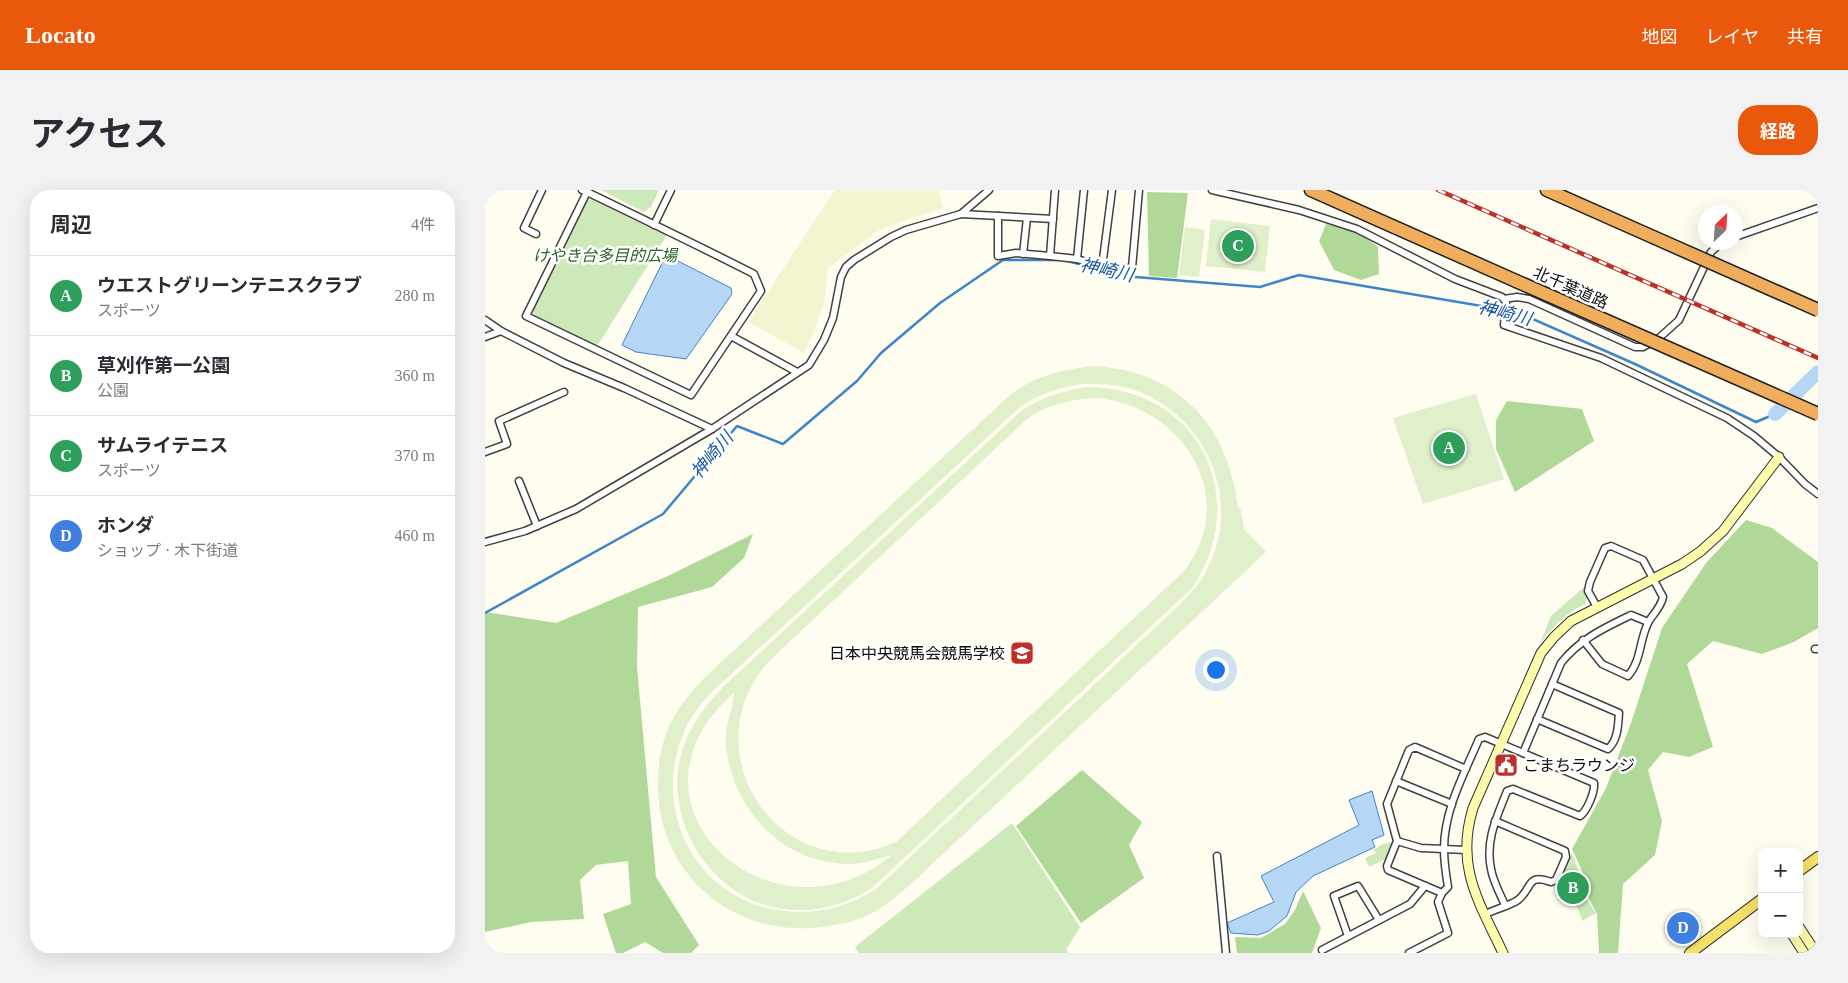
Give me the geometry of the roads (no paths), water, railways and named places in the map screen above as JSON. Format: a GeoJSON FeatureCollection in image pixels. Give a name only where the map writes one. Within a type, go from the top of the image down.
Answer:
{"type":"FeatureCollection","features":[{"type":"Feature","properties":{"kind":"highway","name":"北千葉道路"},"geometry":{"type":"LineString","coordinates":[[1311,190],[1818,414]]}},
{"type":"Feature","properties":{"kind":"highway"},"geometry":{"type":"LineString","coordinates":[[1547,190],[1818,310]]}},
{"type":"Feature","properties":{"kind":"main road"},"geometry":{"type":"LineString","coordinates":[[1803,867],[1818,856]]}},
{"type":"Feature","properties":{"kind":"main road"},"geometry":{"type":"LineString","coordinates":[[1690,953],[1758,902]]}},
{"type":"Feature","properties":{"kind":"street"},"geometry":{"type":"LineString","coordinates":[[536,234],[524,228],[543,190]]}},
{"type":"Feature","properties":{"kind":"street"},"geometry":{"type":"LineString","coordinates":[[655,225],[671,190]]}},
{"type":"Feature","properties":{"kind":"street"},"geometry":{"type":"LineString","coordinates":[[961,214],[989,190]]}},
{"type":"Feature","properties":{"kind":"street"},"geometry":{"type":"LineString","coordinates":[[1051,256],[1055,190]]}},
{"type":"Feature","properties":{"kind":"street"},"geometry":{"type":"LineString","coordinates":[[1077,259],[1084,190]]}},
{"type":"Feature","properties":{"kind":"street"},"geometry":{"type":"LineString","coordinates":[[1103,267],[1112,190]]}},
{"type":"Feature","properties":{"kind":"street"},"geometry":{"type":"LineString","coordinates":[[998,216],[998,256],[1023,254],[1051,256],[1077,259],[1109,269],[1132,268],[1139,190]]}},
{"type":"Feature","properties":{"kind":"street"},"geometry":{"type":"LineString","coordinates":[[1212,190],[1299,210],[1357,229],[1455,279],[1502,297],[1505,302],[1504,324],[1508,327],[1601,358],[1727,418],[1754,436],[1818,494]]}},
{"type":"Feature","properties":{"kind":"street"},"geometry":{"type":"LineString","coordinates":[[584,191],[754,274],[761,291],[691,396],[526,316],[584,191]]}},
{"type":"Feature","properties":{"kind":"street"},"geometry":{"type":"LineString","coordinates":[[1743,234],[1818,208]]}},
{"type":"Feature","properties":{"kind":"street"},"geometry":{"type":"LineString","coordinates":[[485,542],[537,526],[576,509],[712,429],[809,364],[824,340],[833,318],[841,277],[847,267],[854,260],[891,237],[906,230],[961,214],[1053,219]]}},
{"type":"Feature","properties":{"kind":"street"},"geometry":{"type":"LineString","coordinates":[[1023,254],[1027,218]]}},
{"type":"Feature","properties":{"kind":"street"},"geometry":{"type":"LineString","coordinates":[[1505,302],[1517,297],[1529,299],[1635,347],[1643,347],[1659,338],[1679,320],[1713,250]]}},
{"type":"Feature","properties":{"kind":"street"},"geometry":{"type":"LineString","coordinates":[[485,320],[501,331],[584,372],[624,388],[712,429]]}},
{"type":"Feature","properties":{"kind":"street"},"geometry":{"type":"LineString","coordinates":[[485,337],[501,331]]}},
{"type":"Feature","properties":{"kind":"street"},"geometry":{"type":"LineString","coordinates":[[731,336],[797,372]]}},
{"type":"Feature","properties":{"kind":"street"},"geometry":{"type":"LineString","coordinates":[[485,452],[507,444],[499,421],[564,392]]}},
{"type":"Feature","properties":{"kind":"street"},"geometry":{"type":"LineString","coordinates":[[1503,953],[1472,888],[1466,850],[1467,835],[1473,808],[1541,653],[1571,621],[1682,564],[1701,551],[1723,531],[1779,457]]}},
{"type":"Feature","properties":{"kind":"street"},"geometry":{"type":"LineString","coordinates":[[519,481],[537,526]]}},
{"type":"Feature","properties":{"kind":"street"},"geometry":{"type":"LineString","coordinates":[[1583,640],[1602,664],[1628,676],[1639,659],[1648,622],[1662,603],[1663,597],[1643,560],[1611,546],[1605,548],[1590,582],[1588,591],[1597,607]]}},
{"type":"Feature","properties":{"kind":"street"},"geometry":{"type":"LineString","coordinates":[[1523,753],[1561,663],[1571,652],[1583,640],[1594,633],[1631,615],[1648,622]]}},
{"type":"Feature","properties":{"kind":"street"},"geometry":{"type":"LineString","coordinates":[[1537,719],[1608,749],[1613,744],[1618,730],[1619,713],[1552,684]]}},
{"type":"Feature","properties":{"kind":"street"},"geometry":{"type":"LineString","coordinates":[[1409,953],[1447,933],[1438,902],[1442,893],[1448,887],[1444,849],[1446,825],[1452,804],[1479,739],[1485,737],[1594,783],[1595,788],[1584,814],[1580,816],[1513,789],[1507,791],[1490,836],[1488,852],[1491,871],[1505,905]]}},
{"type":"Feature","properties":{"kind":"street"},"geometry":{"type":"LineString","coordinates":[[1442,893],[1389,870],[1387,866],[1397,842],[1387,804],[1409,750],[1415,748],[1466,769]]}},
{"type":"Feature","properties":{"kind":"street"},"geometry":{"type":"LineString","coordinates":[[1396,781],[1452,804]]}},
{"type":"Feature","properties":{"kind":"street"},"geometry":{"type":"LineString","coordinates":[[1485,914],[1517,900],[1534,880],[1539,878],[1551,882],[1557,880],[1566,857],[1565,851],[1495,821]]}},
{"type":"Feature","properties":{"kind":"street"},"geometry":{"type":"LineString","coordinates":[[1397,842],[1421,848],[1466,850]]}},
{"type":"Feature","properties":{"kind":"street"},"geometry":{"type":"LineString","coordinates":[[1217,856],[1226,953]]}},
{"type":"Feature","properties":{"kind":"street"},"geometry":{"type":"LineString","coordinates":[[1348,936],[1334,896],[1358,886],[1379,920]]}},
{"type":"Feature","properties":{"kind":"street"},"geometry":{"type":"LineString","coordinates":[[1322,950],[1410,904],[1425,886]]}},
{"type":"Feature","properties":{"kind":"street"},"geometry":{"type":"LineString","coordinates":[[1803,933],[1816,953]]}},
{"type":"Feature","properties":{"kind":"street"},"geometry":{"type":"LineString","coordinates":[[1795,938],[1804,953]]}},
{"type":"Feature","properties":{"kind":"water"},"geometry":{"type":"Polygon","coordinates":[[[666,255],[731,288],[732,294],[686,359],[636,352],[622,345],[666,255]]]}},
{"type":"Feature","properties":{"kind":"water"},"geometry":{"type":"Polygon","coordinates":[[[1372,791],[1384,835],[1372,840],[1375,847],[1313,876],[1296,892],[1287,916],[1269,931],[1258,935],[1231,933],[1227,923],[1274,902],[1261,876],[1359,825],[1349,800],[1372,791]]]}},
{"type":"Feature","properties":{"kind":"waterway","name":"神崎川"},"geometry":{"type":"LineString","coordinates":[[485,613],[663,514],[737,426],[783,444],[857,381],[881,353],[940,303],[1003,260],[1056,260]]}},
{"type":"Feature","properties":{"kind":"waterway","name":"神崎川"},"geometry":{"type":"LineString","coordinates":[[1064,260],[1123,276],[1260,287],[1299,275],[1517,312],[1635,364],[1756,422],[1775,414]]}},
{"type":"Feature","properties":{"kind":"waterway","name":"神崎川"},"geometry":{"type":"LineString","coordinates":[[1775,414],[1818,372]]}},
{"type":"Feature","properties":{"kind":"railway"},"geometry":{"type":"LineString","coordinates":[[1438,190],[1818,358]]}},
{"type":"Feature","properties":{"kind":"place","name":"サムライテニス"},"geometry":{"type":"Point","coordinates":[1238,246]}},
{"type":"Feature","properties":{"kind":"place","name":"ウエストグリーンテニスクラブ"},"geometry":{"type":"Point","coordinates":[1449,448]}},
{"type":"Feature","properties":{"kind":"place","name":"日本中央競馬会競馬学校"},"geometry":{"type":"Point","coordinates":[1022,653]}},
{"type":"Feature","properties":{"kind":"place","name":"こまちラウンジ"},"geometry":{"type":"Point","coordinates":[1506,765]}},
{"type":"Feature","properties":{"kind":"place","name":"草刈作第一公園"},"geometry":{"type":"Point","coordinates":[1573,888]}},
{"type":"Feature","properties":{"kind":"place","name":"ホンダ"},"geometry":{"type":"Point","coordinates":[1683,928]}},
{"type":"Feature","properties":{"kind":"park label","name":"けやき台多目的広場"},"geometry":{"type":"Point","coordinates":[605,255]}}]}
